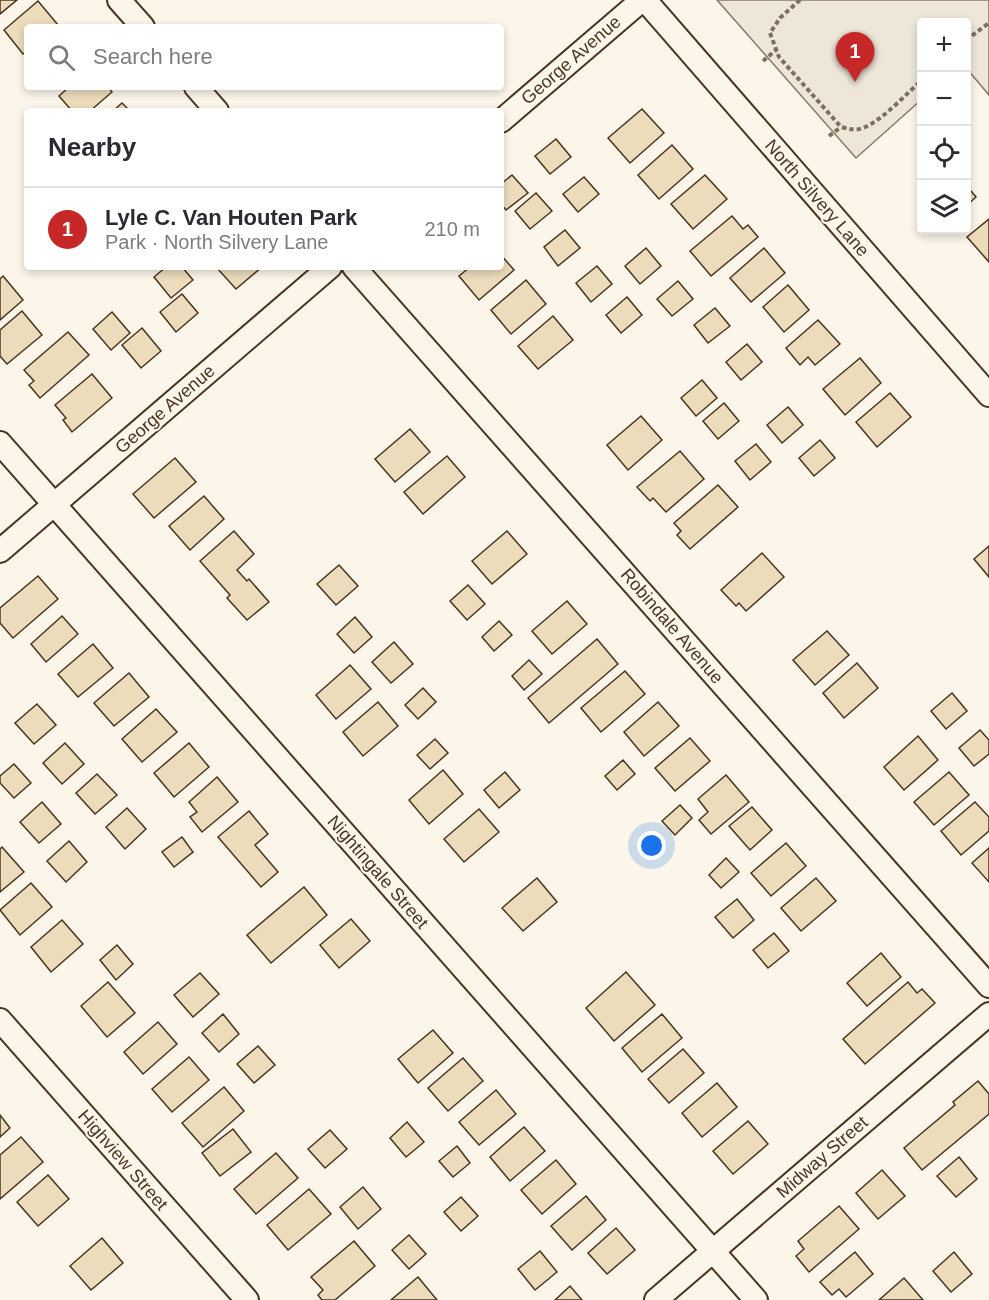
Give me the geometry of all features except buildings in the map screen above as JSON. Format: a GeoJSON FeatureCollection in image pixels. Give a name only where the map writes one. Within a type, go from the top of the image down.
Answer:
{"type":"FeatureCollection","features":[{"type":"Feature","properties":{"kind":"street"},"geometry":{"type":"LineString","coordinates":[[119,0],[140,24]]}},
{"type":"Feature","properties":{"kind":"street","name":"George Avenue"},"geometry":{"type":"LineString","coordinates":[[504,118],[643,0]]}},
{"type":"Feature","properties":{"kind":"street","name":"North Silvery Lane"},"geometry":{"type":"LineString","coordinates":[[643,0],[989,395]]}},
{"type":"Feature","properties":{"kind":"street"},"geometry":{"type":"LineString","coordinates":[[199,90],[214,108]]}},
{"type":"Feature","properties":{"kind":"street","name":"George Avenue"},"geometry":{"type":"LineString","coordinates":[[0,551],[327,270]]}},
{"type":"Feature","properties":{"kind":"street","name":"Robindale Avenue"},"geometry":{"type":"LineString","coordinates":[[357,270],[989,986]]}},
{"type":"Feature","properties":{"kind":"street","name":"Nightingale Street"},"geometry":{"type":"LineString","coordinates":[[0,443],[756,1300]]}},
{"type":"Feature","properties":{"kind":"street","name":"Midway Street"},"geometry":{"type":"LineString","coordinates":[[656,1300],[989,1014]]}},
{"type":"Feature","properties":{"kind":"street","name":"Highview Street"},"geometry":{"type":"LineString","coordinates":[[0,1020],[247,1300]]}},
{"type":"Feature","properties":{"kind":"path"},"geometry":{"type":"LineString","coordinates":[[800,0],[780,18],[770,33],[779,57],[841,127],[852,130],[864,128],[876,121],[917,84]]}},
{"type":"Feature","properties":{"kind":"path"},"geometry":{"type":"LineString","coordinates":[[971,36],[989,23]]}},
{"type":"Feature","properties":{"kind":"path"},"geometry":{"type":"LineString","coordinates":[[763,61],[776,50]]}},
{"type":"Feature","properties":{"kind":"path"},"geometry":{"type":"LineString","coordinates":[[829,136],[841,127]]}},
{"type":"Feature","properties":{"kind":"shaded area"},"geometry":{"type":"Polygon","coordinates":[[[717,0],[989,0],[989,95],[971,74],[971,18],[917,18],[917,104],[856,158],[717,0]]]}},
{"type":"Feature","properties":{"kind":"place","name":"Lyle C. Van Houten Park"},"geometry":{"type":"Point","coordinates":[855,82]}}]}
